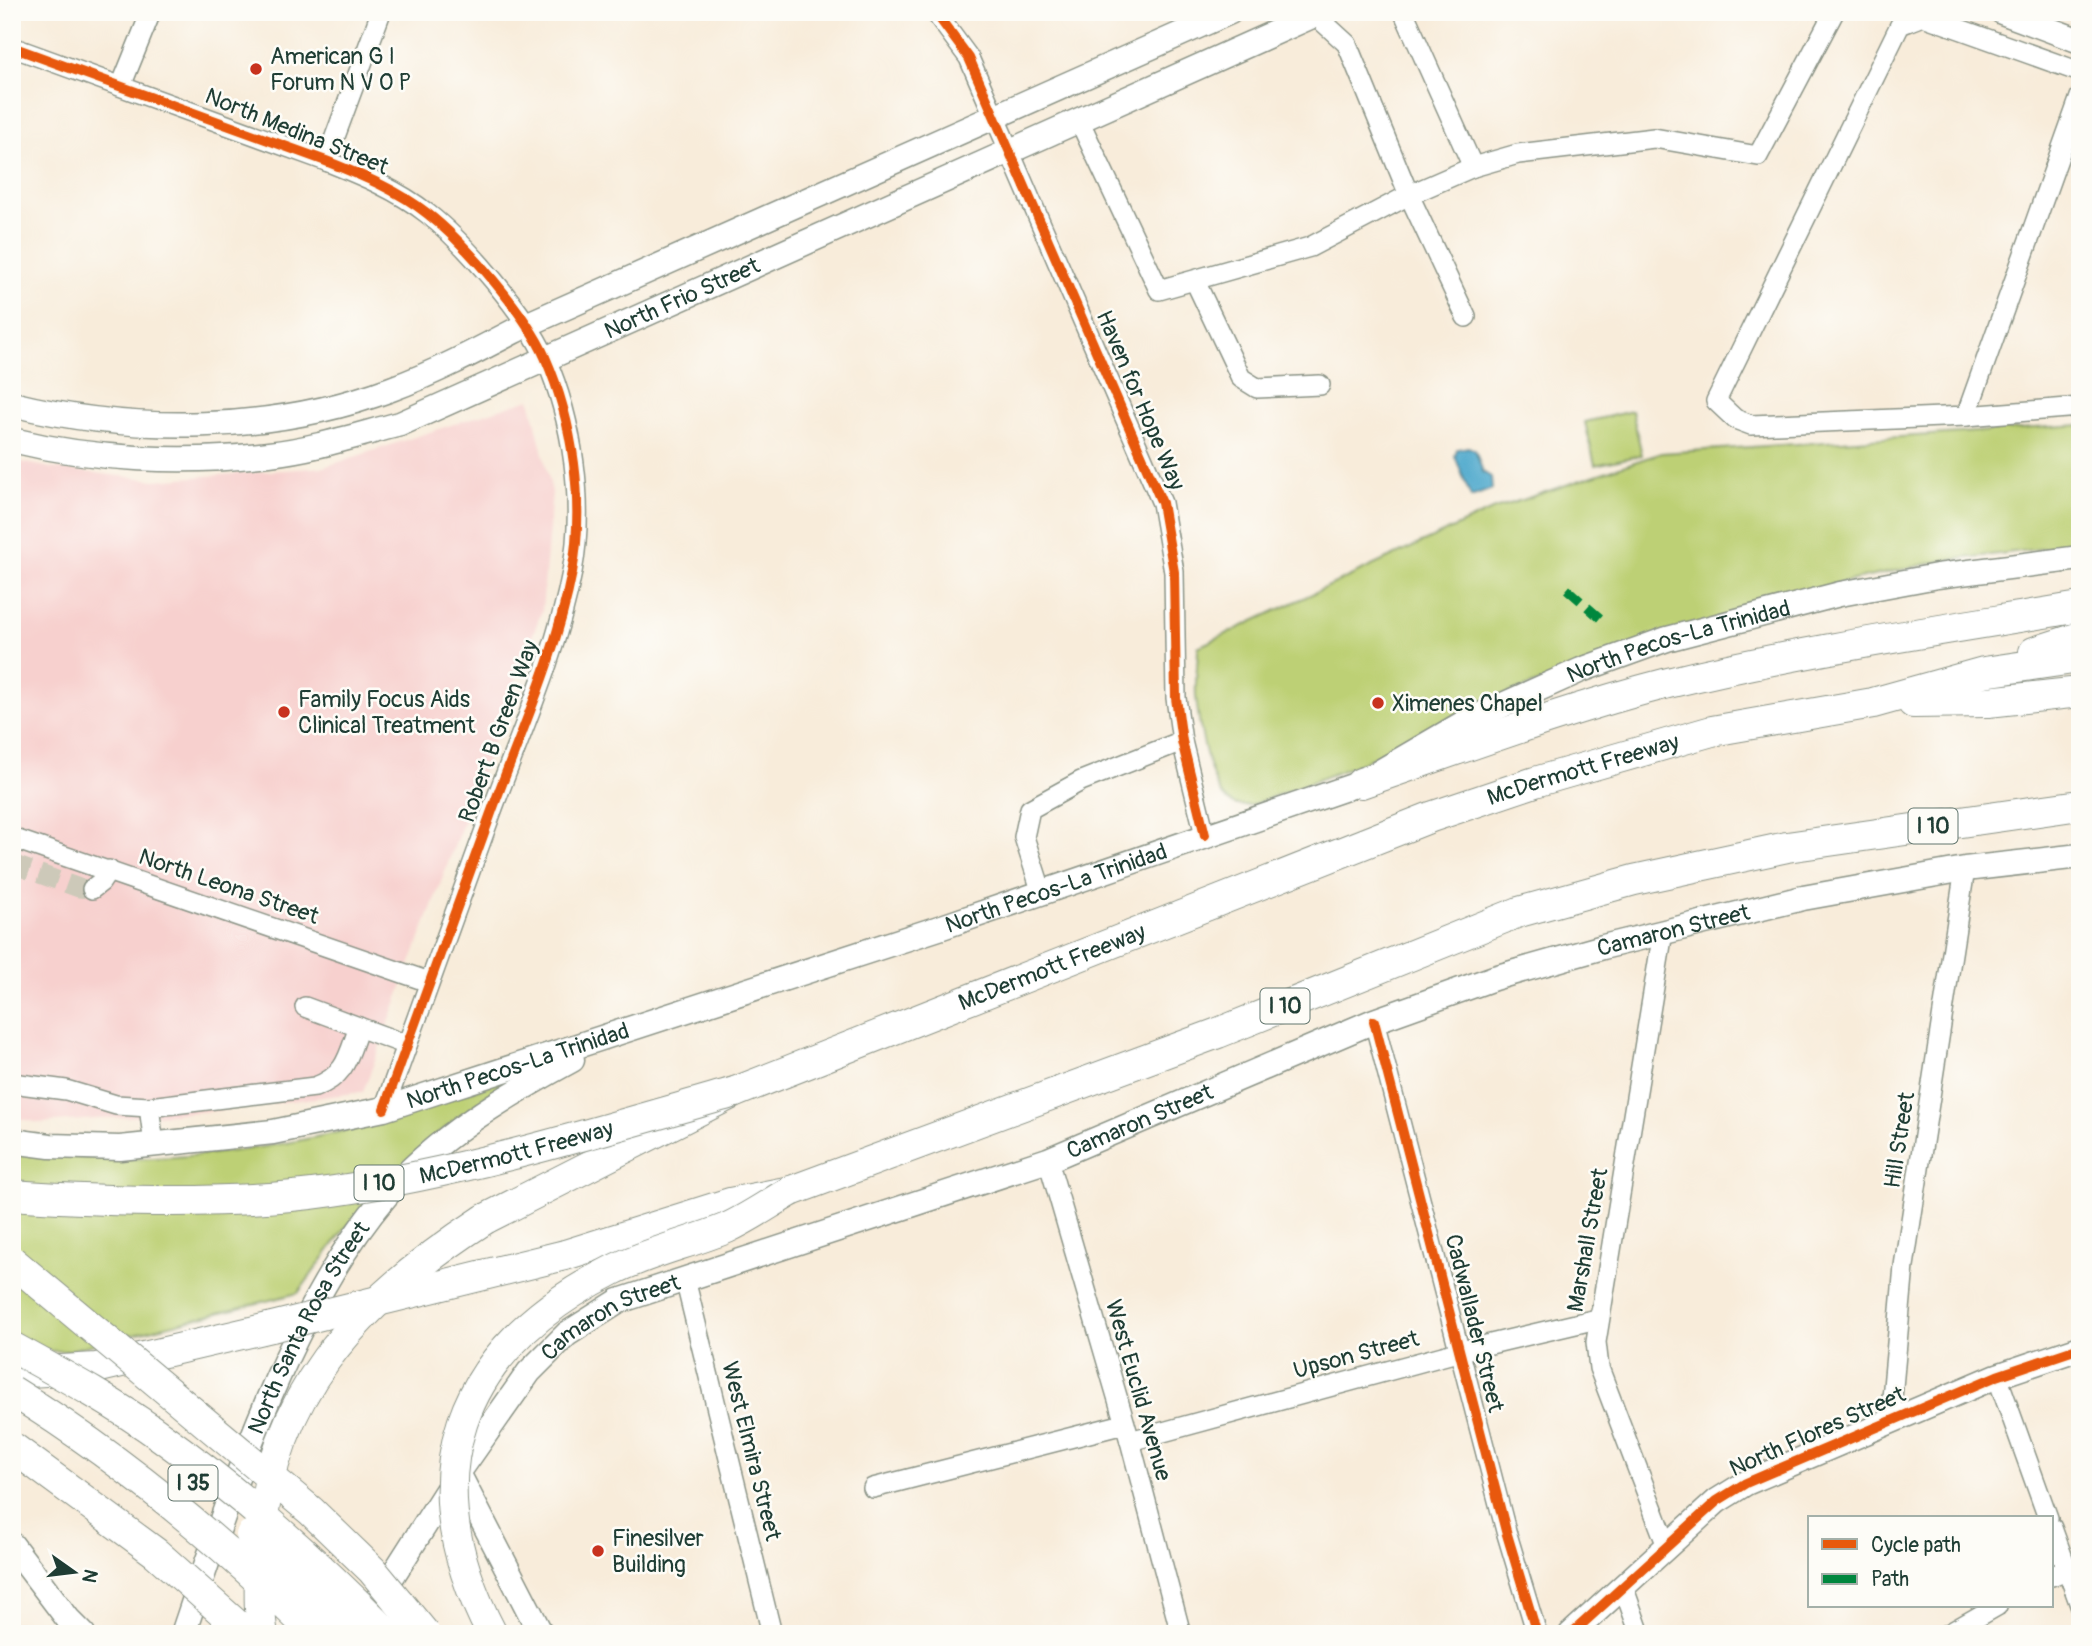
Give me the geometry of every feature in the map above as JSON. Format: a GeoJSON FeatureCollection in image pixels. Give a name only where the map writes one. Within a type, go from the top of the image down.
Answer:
{"type":"FeatureCollection","features":[{"type":"Feature","properties":{"kind":"highway"},"geometry":{"type":"LineString","coordinates":[[1361,783],[1568,711],[1669,683],[1784,658],[2080,607]]}},
{"type":"Feature","properties":{"kind":"highway"},"geometry":{"type":"LineString","coordinates":[[1984,672],[2068,639],[2080,637]]}},
{"type":"Feature","properties":{"kind":"highway","name":"McDermott Freeway"},"geometry":{"type":"LineString","coordinates":[[12,1195],[87,1200],[182,1199],[332,1192],[483,1164],[735,1092],[1347,848],[1535,782],[1712,732],[1873,704],[1984,672],[2080,658]]}},
{"type":"Feature","properties":{"kind":"highway"},"geometry":{"type":"LineString","coordinates":[[1873,704],[1988,702],[2080,692]]}},
{"type":"Feature","properties":{"kind":"highway","name":"I 10"},"geometry":{"type":"LineString","coordinates":[[12,1373],[96,1368],[272,1327],[565,1255],[730,1203],[791,1191],[1218,1033],[1519,912],[1634,880],[1787,847],[2080,806]]}},
{"type":"Feature","properties":{"kind":"highway"},"geometry":{"type":"LineString","coordinates":[[262,1634],[261,1535],[274,1464],[291,1419],[307,1389],[327,1357],[354,1323],[415,1266],[485,1219],[735,1092]]}},
{"type":"Feature","properties":{"kind":"highway"},"geometry":{"type":"LineString","coordinates":[[492,1634],[461,1566],[452,1507],[453,1449],[473,1396],[485,1376],[515,1339],[540,1318],[597,1279],[672,1246],[729,1227],[791,1191]]}},
{"type":"Feature","properties":{"kind":"highway"},"geometry":{"type":"LineString","coordinates":[[12,1261],[311,1511],[372,1570],[425,1634]]}},
{"type":"Feature","properties":{"kind":"highway","name":"I 35"},"geometry":{"type":"LineString","coordinates":[[12,1347],[85,1387],[163,1437],[288,1538],[388,1634]]}},
{"type":"Feature","properties":{"kind":"highway","name":"I 35"},"geometry":{"type":"LineString","coordinates":[[12,1357],[180,1471],[356,1634]]}},
{"type":"Feature","properties":{"kind":"highway","name":"I 35"},"geometry":{"type":"LineString","coordinates":[[12,1391],[105,1451],[141,1479],[226,1549],[315,1634]]}},
{"type":"Feature","properties":{"kind":"highway"},"geometry":{"type":"LineString","coordinates":[[12,1447],[156,1553],[247,1634]]}},
{"type":"Feature","properties":{"kind":"main road","name":"North Frio Street"},"geometry":{"type":"LineString","coordinates":[[12,404],[54,414],[96,419],[209,423],[265,419],[389,390],[445,367],[526,325],[1230,12]]}},
{"type":"Feature","properties":{"kind":"main road"},"geometry":{"type":"LineString","coordinates":[[2003,12],[2080,41]]}},
{"type":"Feature","properties":{"kind":"main road","name":"North Frio Street"},"geometry":{"type":"LineString","coordinates":[[12,440],[93,454],[210,458],[270,454],[312,447],[400,424],[1315,13]]}},
{"type":"Feature","properties":{"kind":"main road","name":"North Pecos-La Trinidad"},"geometry":{"type":"LineString","coordinates":[[12,1141],[50,1146],[120,1148],[274,1132],[384,1109],[638,1028],[1361,783],[1467,721],[1581,670],[1668,639],[1852,592],[1937,576],[2080,558]]}},
{"type":"Feature","properties":{"kind":"main road","name":"Camaron Street"},"geometry":{"type":"LineString","coordinates":[[356,1634],[458,1472],[529,1372],[567,1334],[619,1301],[1048,1160],[1374,1021],[1494,978],[1663,932],[1803,898],[1965,869],[2080,856]]}},
{"type":"Feature","properties":{"kind":"main road","name":"North Santa Rosa Street"},"geometry":{"type":"LineString","coordinates":[[183,1634],[265,1408],[331,1271],[365,1223],[405,1176],[489,1108],[593,1048],[638,1028]]}},
{"type":"Feature","properties":{"kind":"main road","name":"North Flores Street"},"geometry":{"type":"LineString","coordinates":[[1572,1634],[1717,1501],[1746,1483],[1890,1420],[1997,1377],[2080,1348]]}},
{"type":"Feature","properties":{"kind":"main road"},"geometry":{"type":"LineString","coordinates":[[458,1472],[541,1634]]}},
{"type":"Feature","properties":{"kind":"main road"},"geometry":{"type":"LineString","coordinates":[[12,1545],[68,1619],[83,1634]]}},
{"type":"Feature","properties":{"kind":"street"},"geometry":{"type":"LineString","coordinates":[[121,86],[152,12]]}},
{"type":"Feature","properties":{"kind":"street"},"geometry":{"type":"LineString","coordinates":[[326,161],[381,12]]}},
{"type":"Feature","properties":{"kind":"street","name":"Haven for Hope Way"},"geometry":{"type":"LineString","coordinates":[[935,12],[969,58],[1162,503],[1174,572],[1176,698],[1182,741],[1205,835]]}},
{"type":"Feature","properties":{"kind":"street"},"geometry":{"type":"LineString","coordinates":[[1079,120],[1159,290],[1310,247],[1409,195],[1473,167],[1518,155],[1654,138],[1758,156],[1834,12]]}},
{"type":"Feature","properties":{"kind":"street"},"geometry":{"type":"LineString","coordinates":[[1315,13],[1347,44],[1409,195],[1466,317]]}},
{"type":"Feature","properties":{"kind":"street"},"geometry":{"type":"LineString","coordinates":[[1404,13],[1473,167]]}},
{"type":"Feature","properties":{"kind":"street"},"geometry":{"type":"LineString","coordinates":[[2080,72],[1974,22],[1923,16],[1900,25],[1716,401],[1735,419],[1751,425],[1966,416],[2080,407]]}},
{"type":"Feature","properties":{"kind":"street","name":"North Medina Street"},"geometry":{"type":"LineString","coordinates":[[12,47],[367,177],[428,214],[478,264],[526,325],[545,357]]}},
{"type":"Feature","properties":{"kind":"street"},"geometry":{"type":"LineString","coordinates":[[1966,416],[2080,97]]}},
{"type":"Feature","properties":{"kind":"street"},"geometry":{"type":"LineString","coordinates":[[1195,281],[1241,378],[1257,388],[1320,385]]}},
{"type":"Feature","properties":{"kind":"street","name":"Robert B Green Way"},"geometry":{"type":"LineString","coordinates":[[384,1109],[543,673],[572,571],[576,498],[572,463],[565,416],[545,357]]}},
{"type":"Feature","properties":{"kind":"street"},"geometry":{"type":"LineString","coordinates":[[1041,893],[1024,837],[1030,809],[1081,781],[1182,741]]}},
{"type":"Feature","properties":{"kind":"street","name":"North Leona Street"},"geometry":{"type":"LineString","coordinates":[[12,838],[429,982]]}},
{"type":"Feature","properties":{"kind":"street","name":"Hill Street"},"geometry":{"type":"LineString","coordinates":[[1890,1420],[1904,1266],[1965,869]]}},
{"type":"Feature","properties":{"kind":"street"},"geometry":{"type":"LineString","coordinates":[[92,889],[109,870]]}},
{"type":"Feature","properties":{"kind":"street","name":"Marshall Street"},"geometry":{"type":"LineString","coordinates":[[1663,932],[1610,1264],[1597,1319],[1599,1368],[1667,1546]]}},
{"type":"Feature","properties":{"kind":"street"},"geometry":{"type":"LineString","coordinates":[[306,1007],[407,1045]]}},
{"type":"Feature","properties":{"kind":"street","name":"Cadwallader Street"},"geometry":{"type":"LineString","coordinates":[[1374,1021],[1506,1531],[1537,1634]]}},
{"type":"Feature","properties":{"kind":"street"},"geometry":{"type":"LineString","coordinates":[[12,1083],[66,1090],[116,1105],[149,1107],[315,1087],[331,1081],[344,1067],[359,1027]]}},
{"type":"Feature","properties":{"kind":"street"},"geometry":{"type":"LineString","coordinates":[[149,1107],[154,1144]]}},
{"type":"Feature","properties":{"kind":"street","name":"West Euclid Avenue"},"geometry":{"type":"LineString","coordinates":[[1048,1160],[1127,1433],[1181,1634]]}},
{"type":"Feature","properties":{"kind":"street","name":"West Elmira Street"},"geometry":{"type":"LineString","coordinates":[[685,1279],[772,1634]]}},
{"type":"Feature","properties":{"kind":"street","name":"Upson Street"},"geometry":{"type":"LineString","coordinates":[[873,1488],[1127,1433],[1597,1319]]}},
{"type":"Feature","properties":{"kind":"street"},"geometry":{"type":"LineString","coordinates":[[1997,1377],[2047,1516]]}},
{"type":"Feature","properties":{"kind":"street"},"geometry":{"type":"LineString","coordinates":[[2054,1534],[2080,1605]]}},
{"type":"Feature","properties":{"kind":"street"},"geometry":{"type":"LineString","coordinates":[[1623,1586],[1640,1634]]}},
{"type":"Feature","properties":{"kind":"street"},"geometry":{"type":"LineString","coordinates":[[1948,1634],[1994,1608]]}},
{"type":"Feature","properties":{"kind":"shaded area"},"geometry":{"type":"Polygon","coordinates":[[[530,399],[552,492],[542,610],[363,1092],[212,1111],[40,1123],[12,1117],[12,460],[51,468],[155,480],[324,467],[530,399]]]}},
{"type":"Feature","properties":{"kind":"green space"},"geometry":{"type":"Polygon","coordinates":[[[1632,411],[1642,455],[1595,465],[1585,422],[1632,411]]]}},
{"type":"Feature","properties":{"kind":"green space"},"geometry":{"type":"Polygon","coordinates":[[[2080,425],[2080,544],[1941,561],[1799,592],[1475,705],[1362,763],[1251,805],[1237,805],[1229,801],[1214,780],[1205,751],[1197,706],[1198,647],[1492,510],[1661,453],[2080,425]]]}},
{"type":"Feature","properties":{"kind":"green space"},"geometry":{"type":"Polygon","coordinates":[[[510,1078],[425,1144],[344,1230],[298,1293],[66,1351],[12,1351],[12,1149],[97,1158],[141,1158],[186,1156],[275,1145],[359,1127],[510,1078]]]}},
{"type":"Feature","properties":{"kind":"water"},"geometry":{"type":"Polygon","coordinates":[[[1468,447],[1475,450],[1483,472],[1491,477],[1492,489],[1471,497],[1455,456],[1457,449],[1468,447]]]}},
{"type":"Feature","properties":{"kind":"tunnel"},"geometry":{"type":"LineString","coordinates":[[12,864],[79,888],[92,889]]}},
{"type":"Feature","properties":{"kind":"marked path"},"geometry":{"type":"LineString","coordinates":[[1567,589],[1600,618]]}},
{"type":"Feature","properties":{"kind":"cycle path"},"geometry":{"type":"LineString","coordinates":[[935,12],[969,58],[1162,503],[1174,572],[1176,698],[1182,741],[1205,835]]}},
{"type":"Feature","properties":{"kind":"cycle path"},"geometry":{"type":"LineString","coordinates":[[12,47],[326,161],[392,190],[443,227],[493,280],[536,340],[555,382],[569,435],[577,491],[576,546],[565,603],[536,695],[384,1109]]}},
{"type":"Feature","properties":{"kind":"cycle path"},"geometry":{"type":"LineString","coordinates":[[1374,1021],[1506,1531],[1537,1634]]}},
{"type":"Feature","properties":{"kind":"cycle path"},"geometry":{"type":"LineString","coordinates":[[1571,1634],[1717,1501],[1746,1483],[1997,1376],[2080,1348]]}},
{"type":"Feature","properties":{"kind":"place","name":"American G I Forum N V O P"},"geometry":{"type":"Point","coordinates":[256,69]}},
{"type":"Feature","properties":{"kind":"place","name":"Ximenes Chapel"},"geometry":{"type":"Point","coordinates":[1378,703]}},
{"type":"Feature","properties":{"kind":"place","name":"Family Focus Aids Clinical Treatment"},"geometry":{"type":"Point","coordinates":[284,712]}},
{"type":"Feature","properties":{"kind":"place","name":"Finesilver Building"},"geometry":{"type":"Point","coordinates":[598,1551]}}]}
